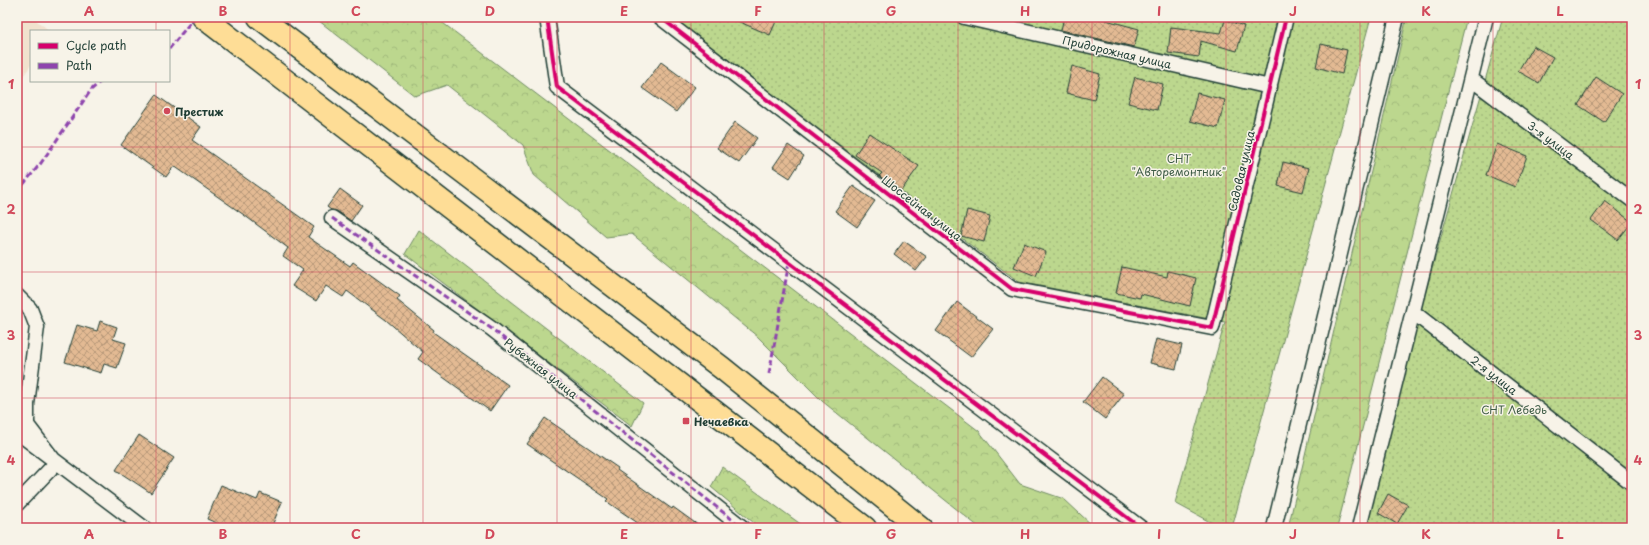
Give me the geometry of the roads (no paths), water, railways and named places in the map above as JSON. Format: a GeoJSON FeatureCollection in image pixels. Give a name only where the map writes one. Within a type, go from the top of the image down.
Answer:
{"type":"FeatureCollection","features":[{"type":"Feature","properties":{"kind":"highway"},"geometry":{"type":"LineString","coordinates":[[203,17],[865,528]]}},
{"type":"Feature","properties":{"kind":"highway"},"geometry":{"type":"LineString","coordinates":[[260,17],[722,368],[922,528]]}},
{"type":"Feature","properties":{"kind":"street"},"geometry":{"type":"LineString","coordinates":[[547,17],[557,87],[1141,528]]}},
{"type":"Feature","properties":{"kind":"street","name":"Шоссейная улица"},"geometry":{"type":"LineString","coordinates":[[660,17],[1012,288],[1212,328]]}},
{"type":"Feature","properties":{"kind":"street","name":"Придорожная улица"},"geometry":{"type":"LineString","coordinates":[[964,17],[1270,87]]}},
{"type":"Feature","properties":{"kind":"street","name":"Садовая улица"},"geometry":{"type":"LineString","coordinates":[[1212,328],[1286,17]]}},
{"type":"Feature","properties":{"kind":"street"},"geometry":{"type":"LineString","coordinates":[[1274,528],[1397,17]]}},
{"type":"Feature","properties":{"kind":"street"},"geometry":{"type":"LineString","coordinates":[[1359,528],[1486,17]]}},
{"type":"Feature","properties":{"kind":"street","name":"3-я улица"},"geometry":{"type":"LineString","coordinates":[[1471,79],[1632,200]]}},
{"type":"Feature","properties":{"kind":"street","name":"Рубежная улица"},"geometry":{"type":"LineString","coordinates":[[332,218],[492,329],[743,528]]}},
{"type":"Feature","properties":{"kind":"street"},"geometry":{"type":"LineString","coordinates":[[17,296],[30,309],[37,327],[27,404],[27,425],[56,463]]}},
{"type":"Feature","properties":{"kind":"street","name":"2-я улица"},"geometry":{"type":"LineString","coordinates":[[1413,312],[1632,483]]}},
{"type":"Feature","properties":{"kind":"street"},"geometry":{"type":"LineString","coordinates":[[17,432],[56,463],[144,528]]}},
{"type":"Feature","properties":{"kind":"street"},"geometry":{"type":"LineString","coordinates":[[17,504],[56,463]]}},
{"type":"Feature","properties":{"kind":"place","name":"Престиж"},"geometry":{"type":"Point","coordinates":[167,111]}},
{"type":"Feature","properties":{"kind":"place","name":"Нечаевка"},"geometry":{"type":"Point","coordinates":[686,421]}},
{"type":"Feature","properties":{"kind":"park label","name":"СНТ \"Авторемонтник\""},"geometry":{"type":"Point","coordinates":[1179,164]}},
{"type":"Feature","properties":{"kind":"park label","name":"СНТ Лебедь"},"geometry":{"type":"Point","coordinates":[1514,409]}}]}
